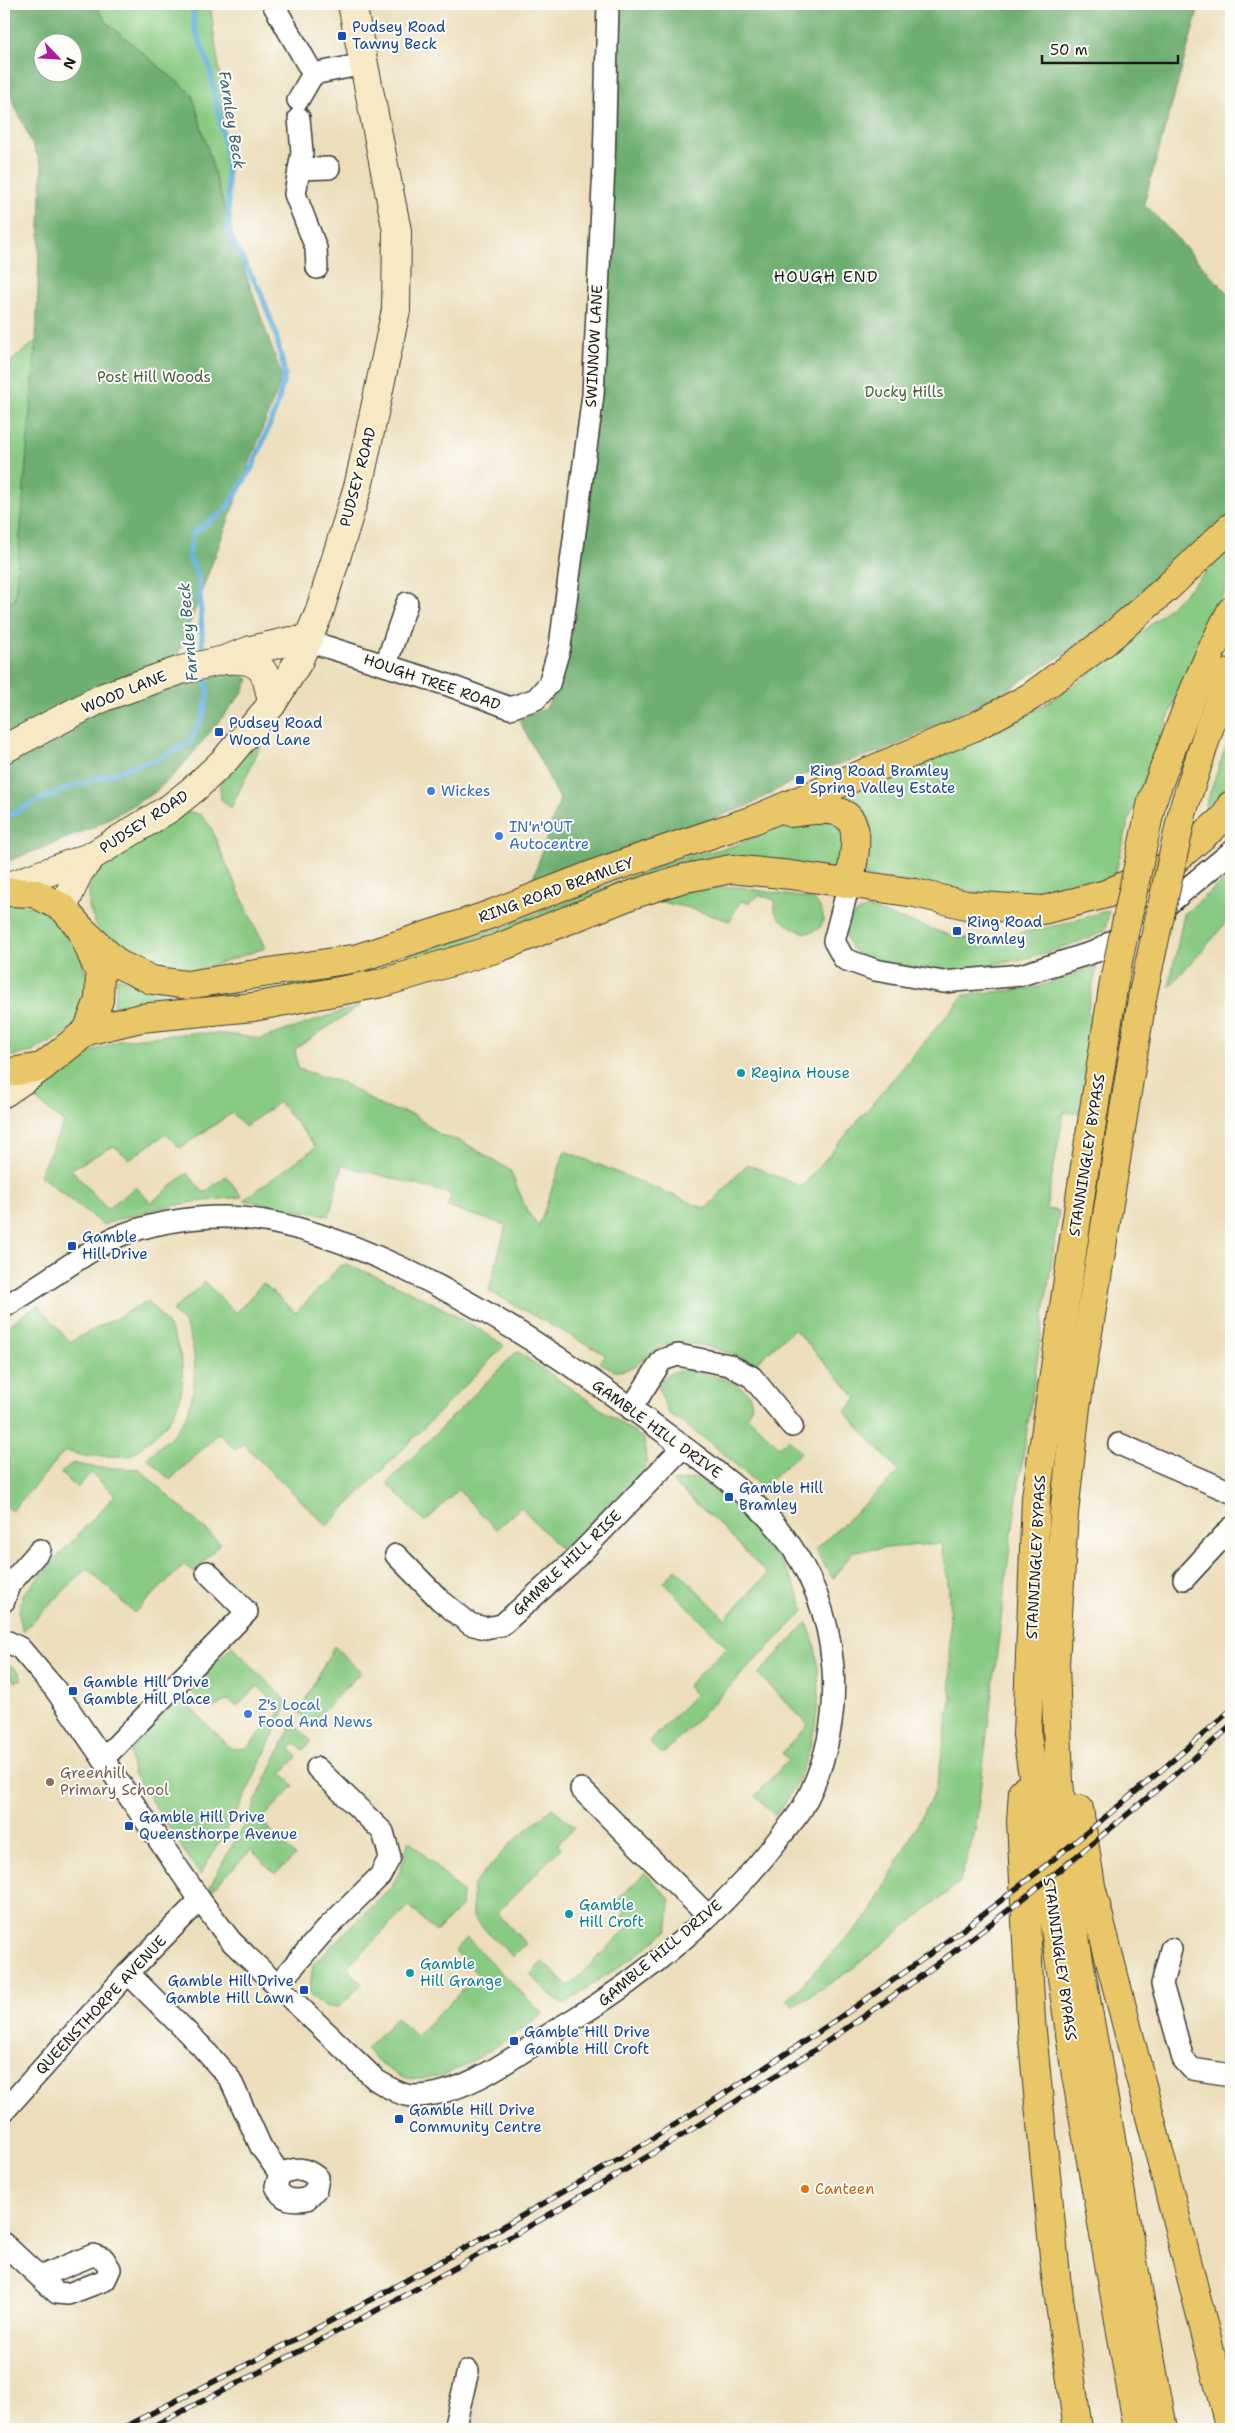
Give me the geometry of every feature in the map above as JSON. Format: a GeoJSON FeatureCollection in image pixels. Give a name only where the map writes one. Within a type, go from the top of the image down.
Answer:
{"type":"FeatureCollection","features":[{"type":"Feature","properties":{"kind":"main road","name":"PUDSEY ROAD"},"geometry":{"type":"LineString","coordinates":[[4,888],[92,856],[170,808],[195,788],[224,761],[272,704],[298,662],[308,641],[319,613],[359,483],[396,310],[397,231],[352,4]]}},
{"type":"Feature","properties":{"kind":"main road","name":"RING ROAD BRAMLEY"},"geometry":{"type":"LineString","coordinates":[[63,908],[118,964],[152,980],[187,985],[358,958],[477,919],[602,871],[752,820],[976,726],[1030,697],[1106,641],[1168,587],[1231,527]]}},
{"type":"Feature","properties":{"kind":"main road","name":"STANNINGLEY BYPASS"},"geometry":{"type":"LineString","coordinates":[[1138,2429],[1076,2074],[1027,1735],[1036,1497],[1078,1207],[1116,976],[1152,802],[1185,712],[1231,610]]}},
{"type":"Feature","properties":{"kind":"main road","name":"WOOD LANE"},"geometry":{"type":"LineString","coordinates":[[4,749],[104,697],[181,670],[224,660],[251,650],[291,641],[308,641]]}},
{"type":"Feature","properties":{"kind":"main road"},"geometry":{"type":"LineString","coordinates":[[224,660],[241,659],[258,664],[265,672],[272,704]]}},
{"type":"Feature","properties":{"kind":"main road","name":"STANNINGLEY BYPASS"},"geometry":{"type":"LineString","coordinates":[[1163,2429],[1074,1932],[1059,1782],[1055,1664],[1064,1514],[1076,1407],[1143,993],[1183,810],[1210,726],[1231,672]]}},
{"type":"Feature","properties":{"kind":"main road","name":"RING ROAD BRAMLEY"},"geometry":{"type":"LineString","coordinates":[[87,1031],[142,1018],[253,1008],[382,983],[498,948],[639,893],[681,879],[730,869],[791,875],[915,893],[966,905],[1043,910],[1106,894],[1168,866],[1225,817],[1231,805]]}},
{"type":"Feature","properties":{"kind":"main road"},"geometry":{"type":"LineString","coordinates":[[752,820],[820,808],[838,810],[851,820],[857,836],[856,853],[849,884]]}},
{"type":"Feature","properties":{"kind":"main road","name":"PUDSEY ROAD"},"geometry":{"type":"LineString","coordinates":[[63,908],[79,872],[92,856]]}},
{"type":"Feature","properties":{"kind":"main road"},"geometry":{"type":"LineString","coordinates":[[4,892],[34,893],[63,908]]}},
{"type":"Feature","properties":{"kind":"main road"},"geometry":{"type":"LineString","coordinates":[[4,1093],[42,1067],[87,1031],[99,1000],[100,974],[82,929]]}},
{"type":"Feature","properties":{"kind":"main road"},"geometry":{"type":"LineString","coordinates":[[4,1074],[42,1067]]}},
{"type":"Feature","properties":{"kind":"main road"},"geometry":{"type":"LineString","coordinates":[[1055,1664],[1091,1886],[1230,2429]]}},
{"type":"Feature","properties":{"kind":"main road"},"geometry":{"type":"LineString","coordinates":[[1027,1735],[1021,1821],[1031,2021],[1056,2278],[1078,2429]]}},
{"type":"Feature","properties":{"kind":"street"},"geometry":{"type":"LineString","coordinates":[[273,4],[312,74]]}},
{"type":"Feature","properties":{"kind":"street","name":"SWINNOW LANE"},"geometry":{"type":"LineString","coordinates":[[549,684],[560,646],[593,395],[604,166],[608,4]]}},
{"type":"Feature","properties":{"kind":"street"},"geometry":{"type":"LineString","coordinates":[[312,74],[364,64]]}},
{"type":"Feature","properties":{"kind":"street"},"geometry":{"type":"LineString","coordinates":[[312,74],[298,109],[302,152],[295,194],[316,248],[317,268]]}},
{"type":"Feature","properties":{"kind":"street"},"geometry":{"type":"LineString","coordinates":[[299,169],[329,168]]}},
{"type":"Feature","properties":{"kind":"street"},"geometry":{"type":"LineString","coordinates":[[386,664],[407,603]]}},
{"type":"Feature","properties":{"kind":"street","name":"HOUGH TREE ROAD"},"geometry":{"type":"LineString","coordinates":[[308,641],[386,664],[487,698],[510,708],[536,699],[549,684]]}},
{"type":"Feature","properties":{"kind":"street"},"geometry":{"type":"LineString","coordinates":[[849,884],[834,941],[844,958],[875,970],[943,982],[1021,975],[1097,951],[1161,910],[1231,852]]}},
{"type":"Feature","properties":{"kind":"street","name":"GAMBLE HILL DRIVE"},"geometry":{"type":"LineString","coordinates":[[4,1307],[109,1240],[140,1228],[224,1217],[283,1225],[332,1240],[414,1274],[524,1335],[631,1408],[740,1490],[779,1530],[804,1567],[820,1602],[831,1640],[835,1687],[830,1734],[817,1774],[801,1810],[756,1868],[708,1916],[648,1967],[594,2008],[506,2062],[454,2090],[413,2097],[396,2092],[376,2080],[232,1941],[200,1900],[54,1689],[20,1648],[4,1640]]}},
{"type":"Feature","properties":{"kind":"street"},"geometry":{"type":"LineString","coordinates":[[631,1408],[662,1360],[678,1355],[729,1365],[752,1377],[792,1426]]}},
{"type":"Feature","properties":{"kind":"street"},"geometry":{"type":"LineString","coordinates":[[1120,1444],[1231,1492]]}},
{"type":"Feature","properties":{"kind":"street","name":"GAMBLE HILL RISE"},"geometry":{"type":"LineString","coordinates":[[396,1555],[440,1600],[470,1624],[485,1628],[502,1625],[570,1564],[683,1447]]}},
{"type":"Feature","properties":{"kind":"street"},"geometry":{"type":"LineString","coordinates":[[1184,1579],[1231,1528]]}},
{"type":"Feature","properties":{"kind":"street"},"geometry":{"type":"LineString","coordinates":[[4,1601],[9,1585],[40,1550]]}},
{"type":"Feature","properties":{"kind":"street"},"geometry":{"type":"LineString","coordinates":[[103,1759],[247,1612],[207,1572]]}},
{"type":"Feature","properties":{"kind":"street"},"geometry":{"type":"LineString","coordinates":[[277,1985],[325,1930],[380,1876],[390,1857],[383,1832],[317,1768]]}},
{"type":"Feature","properties":{"kind":"street"},"geometry":{"type":"LineString","coordinates":[[581,1789],[708,1916]]}},
{"type":"Feature","properties":{"kind":"street","name":"QUEENSTHORPE AVENUE"},"geometry":{"type":"LineString","coordinates":[[4,2111],[128,1972],[200,1900]]}},
{"type":"Feature","properties":{"kind":"street"},"geometry":{"type":"LineString","coordinates":[[1171,1949],[1162,1984],[1183,2059],[1192,2070],[1231,2075]]}},
{"type":"Feature","properties":{"kind":"street"},"geometry":{"type":"LineString","coordinates":[[128,1972],[201,2046],[230,2079],[261,2147],[280,2174]]}},
{"type":"Feature","properties":{"kind":"street"},"geometry":{"type":"LineString","coordinates":[[4,2244],[45,2280]]}},
{"type":"Feature","properties":{"kind":"street"},"geometry":{"type":"LineString","coordinates":[[454,2429],[468,2371]]}},
{"type":"Feature","properties":{"kind":"green space","name":"Post Hill Woods"},"geometry":{"type":"Polygon","coordinates":[[[4,4],[95,4],[107,23],[192,94],[232,234],[282,377],[179,652],[188,684],[219,675],[234,674],[249,679],[243,692],[179,770],[154,793],[92,828],[4,863],[4,605],[15,599],[36,341],[42,166],[4,81],[4,4]]]}},
{"type":"Feature","properties":{"kind":"green space"},"geometry":{"type":"Polygon","coordinates":[[[95,4],[210,4],[221,84],[232,234],[192,95],[107,23],[95,4]]]}},
{"type":"Feature","properties":{"kind":"green space","name":"Ducky Hills"},"geometry":{"type":"Polygon","coordinates":[[[618,4],[1200,4],[1144,203],[1231,297],[1231,518],[1094,635],[1007,690],[889,749],[806,774],[746,807],[598,859],[530,887],[560,799],[519,720],[546,708],[560,682],[576,613],[599,396],[618,4]]]}},
{"type":"Feature","properties":{"kind":"green space"},"geometry":{"type":"Polygon","coordinates":[[[36,341],[15,599],[4,605],[4,367],[36,341]]]}},
{"type":"Feature","properties":{"kind":"green space"},"geometry":{"type":"Polygon","coordinates":[[[1231,546],[1231,578],[1183,680],[1128,823],[1113,883],[1051,898],[1015,899],[860,875],[828,799],[994,732],[1053,699],[1134,639],[1184,594],[1231,546]]]}},
{"type":"Feature","properties":{"kind":"green space"},"geometry":{"type":"Polygon","coordinates":[[[276,714],[231,808],[221,799],[220,786],[223,778],[276,714]]]}},
{"type":"Feature","properties":{"kind":"green space"},"geometry":{"type":"Polygon","coordinates":[[[1231,731],[1231,789],[1202,825],[1206,805],[1231,731]]]}},
{"type":"Feature","properties":{"kind":"green space"},"geometry":{"type":"Polygon","coordinates":[[[191,812],[201,815],[211,827],[265,948],[187,974],[139,964],[106,940],[94,921],[89,907],[89,890],[95,874],[103,864],[181,813],[191,812]]]}},
{"type":"Feature","properties":{"kind":"green space"},"geometry":{"type":"Polygon","coordinates":[[[812,815],[833,825],[843,834],[842,870],[778,864],[417,963],[290,989],[288,986],[293,981],[376,964],[503,927],[673,860],[730,847],[812,815]]]}},
{"type":"Feature","properties":{"kind":"green space"},"geometry":{"type":"Polygon","coordinates":[[[1231,874],[1231,915],[1216,935],[1169,987],[1184,914],[1231,874]]]}},
{"type":"Feature","properties":{"kind":"green space"},"geometry":{"type":"Polygon","coordinates":[[[738,887],[812,899],[820,907],[823,922],[817,930],[811,932],[798,930],[788,925],[777,915],[775,900],[760,895],[748,903],[740,901],[730,921],[685,907],[652,900],[695,888],[738,887]]]}},
{"type":"Feature","properties":{"kind":"green space"},"geometry":{"type":"Polygon","coordinates":[[[10,902],[50,911],[76,938],[90,989],[75,1025],[63,1035],[32,1052],[4,1057],[4,903],[10,902]]]}},
{"type":"Feature","properties":{"kind":"green space"},"geometry":{"type":"Polygon","coordinates":[[[868,908],[953,936],[985,940],[1064,924],[1109,910],[1105,931],[1091,937],[1038,955],[975,969],[962,970],[890,964],[864,957],[855,952],[847,939],[847,926],[853,916],[868,908]]]}},
{"type":"Feature","properties":{"kind":"green space"},"geometry":{"type":"Polygon","coordinates":[[[1097,965],[1087,1013],[1095,1015],[1079,1114],[1064,1112],[1046,1209],[1059,1211],[1010,1546],[975,1832],[959,1883],[848,1972],[793,2006],[787,2000],[870,1914],[936,1789],[951,1701],[949,1589],[942,1543],[853,1551],[833,1579],[815,1550],[899,1472],[845,1412],[857,1398],[794,1329],[755,1364],[733,1354],[707,1346],[681,1343],[658,1349],[633,1367],[615,1371],[599,1362],[606,1355],[489,1291],[506,1225],[447,1207],[451,1194],[342,1165],[329,1216],[243,1200],[316,1147],[279,1102],[245,1127],[232,1113],[180,1148],[166,1134],[129,1159],[114,1146],[71,1169],[107,1209],[136,1187],[151,1203],[187,1173],[204,1193],[226,1176],[242,1197],[171,1206],[103,1225],[39,1175],[64,1123],[27,1092],[51,1082],[95,1050],[120,1040],[192,1033],[227,1034],[261,1039],[361,1005],[295,1049],[298,1069],[343,1083],[383,1107],[414,1115],[440,1135],[463,1142],[510,1170],[527,1211],[539,1226],[565,1151],[706,1209],[747,1164],[802,1187],[964,995],[1035,988],[1097,965]]]}},
{"type":"Feature","properties":{"kind":"green space"},"geometry":{"type":"Polygon","coordinates":[[[117,977],[196,996],[234,992],[234,1000],[111,1013],[117,977]]]}},
{"type":"Feature","properties":{"kind":"green space"},"geometry":{"type":"Polygon","coordinates":[[[347,1264],[428,1300],[504,1346],[327,1526],[243,1444],[235,1450],[219,1433],[170,1480],[147,1458],[168,1439],[186,1416],[195,1374],[192,1345],[188,1333],[183,1322],[172,1311],[205,1282],[236,1313],[263,1283],[296,1313],[340,1266],[347,1264]]]}},
{"type":"Feature","properties":{"kind":"green space"},"geometry":{"type":"Polygon","coordinates":[[[148,1301],[165,1321],[172,1333],[181,1359],[182,1387],[179,1401],[173,1413],[165,1425],[131,1456],[86,1456],[65,1451],[12,1511],[4,1504],[4,1328],[38,1305],[70,1342],[148,1301]]]}},
{"type":"Feature","properties":{"kind":"green space"},"geometry":{"type":"Polygon","coordinates":[[[517,1351],[644,1439],[647,1469],[562,1551],[521,1507],[496,1529],[458,1490],[425,1522],[387,1483],[517,1351]]]}},
{"type":"Feature","properties":{"kind":"green space"},"geometry":{"type":"Polygon","coordinates":[[[689,1370],[722,1378],[743,1389],[750,1396],[752,1405],[747,1415],[779,1447],[788,1439],[801,1452],[762,1488],[710,1442],[668,1413],[658,1386],[667,1375],[689,1370]]]}},
{"type":"Feature","properties":{"kind":"green space"},"geometry":{"type":"Polygon","coordinates":[[[72,1463],[91,1467],[139,1469],[220,1543],[195,1572],[184,1565],[134,1613],[87,1568],[23,1631],[19,1611],[25,1592],[115,1495],[91,1473],[77,1488],[61,1473],[72,1463]]]}},
{"type":"Feature","properties":{"kind":"green space"},"geometry":{"type":"Polygon","coordinates":[[[698,1478],[731,1506],[762,1537],[787,1572],[797,1591],[804,1611],[664,1753],[661,1753],[649,1742],[695,1695],[687,1686],[727,1647],[663,1582],[676,1569],[725,1619],[767,1574],[720,1525],[672,1482],[698,1478]]]}},
{"type":"Feature","properties":{"kind":"green space"},"geometry":{"type":"Polygon","coordinates":[[[807,1623],[814,1645],[818,1670],[818,1697],[815,1723],[809,1749],[800,1774],[789,1797],[775,1816],[755,1796],[788,1760],[782,1753],[808,1725],[758,1674],[807,1623]]]}},
{"type":"Feature","properties":{"kind":"green space"},"geometry":{"type":"Polygon","coordinates":[[[232,1646],[288,1703],[242,1802],[200,1875],[133,1773],[130,1752],[133,1745],[180,1698],[232,1749],[247,1748],[281,1710],[258,1686],[237,1707],[229,1700],[212,1708],[205,1705],[189,1689],[232,1646]]]}},
{"type":"Feature","properties":{"kind":"green space"},"geometry":{"type":"Polygon","coordinates":[[[334,1646],[361,1672],[311,1724],[299,1712],[334,1646]]]}},
{"type":"Feature","properties":{"kind":"green space"},"geometry":{"type":"Polygon","coordinates":[[[4,1660],[20,1673],[22,1679],[15,1682],[7,1668],[4,1670],[4,1660]]]}},
{"type":"Feature","properties":{"kind":"green space"},"geometry":{"type":"Polygon","coordinates":[[[295,1725],[311,1741],[303,1750],[296,1743],[290,1749],[297,1757],[282,1773],[294,1786],[261,1820],[295,1856],[275,1874],[251,1850],[211,1891],[210,1886],[250,1813],[291,1726],[295,1725]]]}},
{"type":"Feature","properties":{"kind":"green space"},"geometry":{"type":"Polygon","coordinates":[[[552,1808],[575,1827],[558,1844],[561,1848],[497,1913],[526,1944],[513,1957],[473,1918],[473,1885],[509,1845],[552,1808]]]}},
{"type":"Feature","properties":{"kind":"green space"},"geometry":{"type":"Polygon","coordinates":[[[409,1840],[462,1892],[461,1907],[436,1932],[409,1906],[347,1967],[362,1984],[339,2007],[324,2007],[309,1993],[313,1964],[392,1886],[400,1871],[409,1840]]]}},
{"type":"Feature","properties":{"kind":"green space"},"geometry":{"type":"Polygon","coordinates":[[[645,1873],[670,1899],[668,1930],[638,1954],[562,2005],[530,1975],[542,1962],[569,1986],[631,1924],[622,1916],[625,1912],[615,1902],[645,1873]]]}},
{"type":"Feature","properties":{"kind":"green space"},"geometry":{"type":"Polygon","coordinates":[[[467,1938],[543,2014],[478,2058],[440,2076],[423,2079],[407,2078],[395,2073],[380,2063],[366,2049],[396,2018],[416,2036],[478,1975],[455,1951],[467,1938]]]}},
{"type":"Feature","properties":{"kind":"waterway","name":"Farnley Beck"},"geometry":{"type":"LineString","coordinates":[[193,4],[194,26],[210,68],[227,157],[229,235],[260,291],[275,331],[285,374],[276,409],[253,466],[226,510],[193,533],[189,557],[199,578],[203,656]]}},
{"type":"Feature","properties":{"kind":"waterway","name":"Farnley Beck"},"geometry":{"type":"LineString","coordinates":[[4,819],[30,804],[68,788],[163,757],[189,743],[204,714],[208,693],[205,671]]}},
{"type":"Feature","properties":{"kind":"railway"},"geometry":{"type":"LineString","coordinates":[[120,2429],[324,2325],[424,2271],[524,2215],[719,2097],[815,2034],[951,1939],[1113,1811],[1231,1710]]}},
{"type":"Feature","properties":{"kind":"railway"},"geometry":{"type":"LineString","coordinates":[[147,2429],[247,2379],[444,2274],[637,2163],[732,2104],[825,2043],[917,1979],[998,1919],[1077,1856],[1231,1726]]}},
{"type":"Feature","properties":{"kind":"place","name":"Pudsey Road Tawny Beck"},"geometry":{"type":"Point","coordinates":[342,36]}},
{"type":"Feature","properties":{"kind":"place","name":"Pudsey Road Wood Lane"},"geometry":{"type":"Point","coordinates":[219,732]}},
{"type":"Feature","properties":{"kind":"place","name":"Ring Road Bramley Spring Valley Estate"},"geometry":{"type":"Point","coordinates":[800,780]}},
{"type":"Feature","properties":{"kind":"place","name":"Wickes"},"geometry":{"type":"Point","coordinates":[431,791]}},
{"type":"Feature","properties":{"kind":"place","name":"IN'n'OUT Autocentre"},"geometry":{"type":"Point","coordinates":[499,836]}},
{"type":"Feature","properties":{"kind":"place","name":"Ring Road Bramley"},"geometry":{"type":"Point","coordinates":[957,931]}},
{"type":"Feature","properties":{"kind":"place","name":"Regina House"},"geometry":{"type":"Point","coordinates":[741,1073]}},
{"type":"Feature","properties":{"kind":"place","name":"Gamble Hill Drive"},"geometry":{"type":"Point","coordinates":[72,1246]}},
{"type":"Feature","properties":{"kind":"place","name":"Gamble Hill Bramley"},"geometry":{"type":"Point","coordinates":[729,1497]}},
{"type":"Feature","properties":{"kind":"place","name":"Gamble Hill Drive Gamble Hill Place"},"geometry":{"type":"Point","coordinates":[73,1691]}},
{"type":"Feature","properties":{"kind":"place","name":"Z's Local Food And News"},"geometry":{"type":"Point","coordinates":[248,1714]}},
{"type":"Feature","properties":{"kind":"place","name":"Greenhill Primary School"},"geometry":{"type":"Point","coordinates":[50,1782]}},
{"type":"Feature","properties":{"kind":"place","name":"Gamble Hill Drive Queensthorpe Avenue"},"geometry":{"type":"Point","coordinates":[129,1826]}},
{"type":"Feature","properties":{"kind":"place","name":"Gamble Hill Croft"},"geometry":{"type":"Point","coordinates":[569,1914]}},
{"type":"Feature","properties":{"kind":"place","name":"Gamble Hill Grange"},"geometry":{"type":"Point","coordinates":[410,1973]}},
{"type":"Feature","properties":{"kind":"place","name":"Gamble Hill Drive Gamble Hill Lawn"},"geometry":{"type":"Point","coordinates":[304,1990]}},
{"type":"Feature","properties":{"kind":"place","name":"Gamble Hill Drive Gamble Hill Croft"},"geometry":{"type":"Point","coordinates":[514,2041]}},
{"type":"Feature","properties":{"kind":"place","name":"Gamble Hill Drive Community Centre"},"geometry":{"type":"Point","coordinates":[399,2119]}},
{"type":"Feature","properties":{"kind":"place","name":"Canteen"},"geometry":{"type":"Point","coordinates":[805,2189]}},
{"type":"Feature","properties":{"kind":"district","name":"HOUGH END"},"geometry":{"type":"Point","coordinates":[826,276]}}]}
